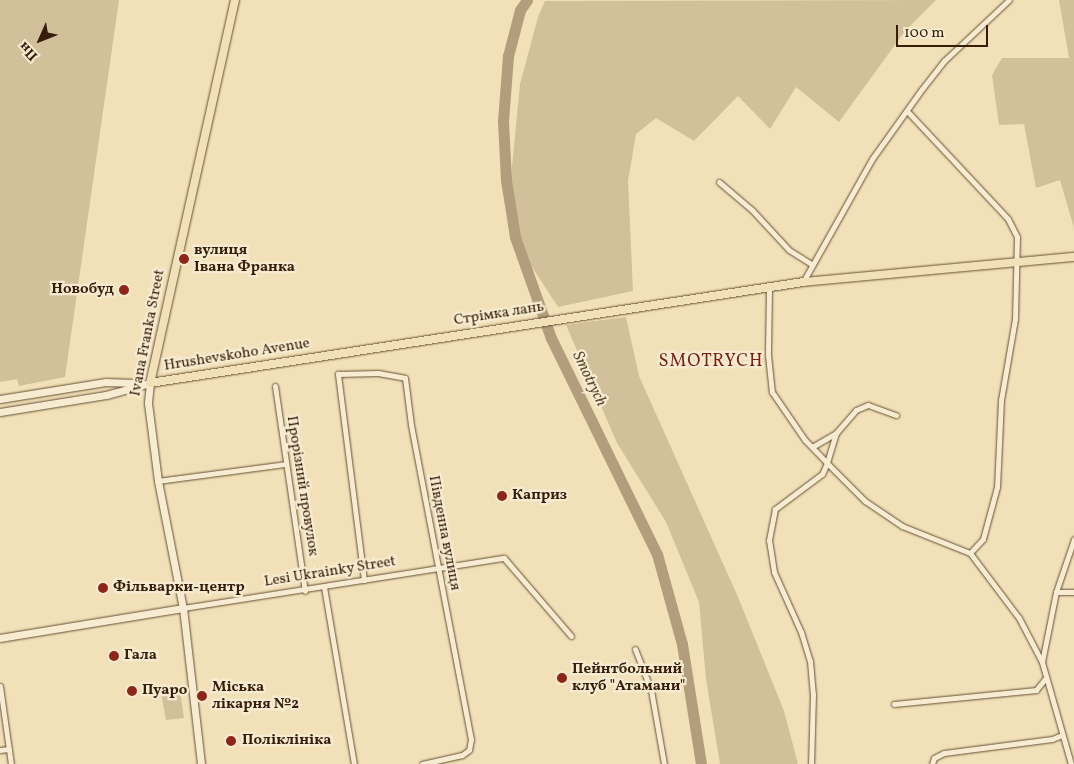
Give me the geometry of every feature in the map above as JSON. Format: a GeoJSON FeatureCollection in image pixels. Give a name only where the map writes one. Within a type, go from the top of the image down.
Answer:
{"type":"FeatureCollection","features":[{"type":"Feature","properties":{"kind":"main road","name":"Ivana Franka Street"},"geometry":{"type":"LineString","coordinates":[[150,384],[236,0]]}},
{"type":"Feature","properties":{"kind":"main road","name":"Стрімка лань"},"geometry":{"type":"LineString","coordinates":[[328,354],[803,282],[1074,257]]}},
{"type":"Feature","properties":{"kind":"main road","name":"Hrushevskoho Avenue"},"geometry":{"type":"LineString","coordinates":[[150,384],[328,354]]}},
{"type":"Feature","properties":{"kind":"street"},"geometry":{"type":"LineString","coordinates":[[803,282],[811,264],[872,159],[934,72],[1009,0]]}},
{"type":"Feature","properties":{"kind":"street"},"geometry":{"type":"LineString","coordinates":[[907,111],[1013,224],[1017,238],[1015,320],[1001,400],[997,487],[983,539],[970,553]]}},
{"type":"Feature","properties":{"kind":"street"},"geometry":{"type":"LineString","coordinates":[[719,182],[752,210],[789,250],[811,264]]}},
{"type":"Feature","properties":{"kind":"street"},"geometry":{"type":"LineString","coordinates":[[769,288],[770,386],[777,401],[812,447],[865,501],[902,526],[970,553],[1019,618],[1042,662],[1045,680],[1071,764]]}},
{"type":"Feature","properties":{"kind":"street","name":"Південна вулиця"},"geometry":{"type":"LineString","coordinates":[[364,580],[338,374],[378,373],[405,378],[411,425],[471,739],[469,750],[462,755],[422,764]]}},
{"type":"Feature","properties":{"kind":"street","name":"Hrushevskoho Avenue"},"geometry":{"type":"LineString","coordinates":[[0,399],[106,382],[150,384]]}},
{"type":"Feature","properties":{"kind":"street","name":"Hrushevskoho Avenue"},"geometry":{"type":"LineString","coordinates":[[0,412],[106,395],[150,384]]}},
{"type":"Feature","properties":{"kind":"street","name":"Ivana Franka Street"},"geometry":{"type":"LineString","coordinates":[[150,384],[148,403],[158,481],[183,608],[201,764]]}},
{"type":"Feature","properties":{"kind":"street","name":"Прорізний провулок"},"geometry":{"type":"LineString","coordinates":[[275,386],[305,591]]}},
{"type":"Feature","properties":{"kind":"street"},"geometry":{"type":"LineString","coordinates":[[812,447],[836,433],[856,410],[868,405],[896,415]]}},
{"type":"Feature","properties":{"kind":"street"},"geometry":{"type":"LineString","coordinates":[[811,764],[813,694],[810,662],[801,632],[774,572],[769,540],[775,508],[822,474],[836,433]]}},
{"type":"Feature","properties":{"kind":"street"},"geometry":{"type":"LineString","coordinates":[[158,481],[286,464]]}},
{"type":"Feature","properties":{"kind":"street"},"geometry":{"type":"LineString","coordinates":[[1042,662],[1056,592],[1074,539]]}},
{"type":"Feature","properties":{"kind":"street","name":"Lesi Ukrainky Street"},"geometry":{"type":"LineString","coordinates":[[0,638],[504,558],[570,636]]}},
{"type":"Feature","properties":{"kind":"street"},"geometry":{"type":"LineString","coordinates":[[324,587],[354,764]]}},
{"type":"Feature","properties":{"kind":"street"},"geometry":{"type":"LineString","coordinates":[[1056,592],[1074,592]]}},
{"type":"Feature","properties":{"kind":"street"},"geometry":{"type":"LineString","coordinates":[[635,649],[651,690],[664,764]]}},
{"type":"Feature","properties":{"kind":"street"},"geometry":{"type":"LineString","coordinates":[[894,704],[1036,690],[1045,680]]}},
{"type":"Feature","properties":{"kind":"street"},"geometry":{"type":"LineString","coordinates":[[0,686],[12,764]]}},
{"type":"Feature","properties":{"kind":"street"},"geometry":{"type":"LineString","coordinates":[[932,764],[934,758],[944,753],[1052,739],[1062,735]]}},
{"type":"Feature","properties":{"kind":"street"},"geometry":{"type":"LineString","coordinates":[[0,750],[9,749]]}},
{"type":"Feature","properties":{"kind":"shaded area"},"geometry":{"type":"Polygon","coordinates":[[[0,0],[119,0],[65,377],[19,386],[17,379],[0,382],[0,0]]]}},
{"type":"Feature","properties":{"kind":"shaded area"},"geometry":{"type":"Polygon","coordinates":[[[936,0],[905,31],[839,122],[796,87],[770,129],[738,96],[694,141],[656,118],[636,134],[628,181],[633,291],[558,307],[521,250],[511,177],[520,84],[538,17],[545,1],[936,0]]]}},
{"type":"Feature","properties":{"kind":"shaded area"},"geometry":{"type":"Polygon","coordinates":[[[1059,0],[1074,0],[1074,228],[1060,180],[1036,188],[1024,124],[999,125],[992,75],[1002,58],[1069,58],[1059,0]]]}},
{"type":"Feature","properties":{"kind":"shaded area"},"geometry":{"type":"Polygon","coordinates":[[[626,317],[639,376],[738,597],[784,711],[798,764],[720,764],[706,679],[699,602],[666,522],[617,443],[566,325],[626,317]]]}},
{"type":"Feature","properties":{"kind":"shaded area"},"geometry":{"type":"Polygon","coordinates":[[[179,685],[184,718],[166,720],[160,688],[179,685]]]}},
{"type":"Feature","properties":{"kind":"waterway","name":"Smotrych"},"geometry":{"type":"LineString","coordinates":[[527,0],[520,10],[508,56],[503,121],[506,180],[515,237],[551,338],[657,554],[682,644],[701,764]]}},
{"type":"Feature","properties":{"kind":"place","name":"вулиця Івана Франка"},"geometry":{"type":"Point","coordinates":[184,259]}},
{"type":"Feature","properties":{"kind":"place","name":"Новобуд"},"geometry":{"type":"Point","coordinates":[124,290]}},
{"type":"Feature","properties":{"kind":"place","name":"Каприз"},"geometry":{"type":"Point","coordinates":[502,496]}},
{"type":"Feature","properties":{"kind":"place","name":"Фільварки-центр"},"geometry":{"type":"Point","coordinates":[103,588]}},
{"type":"Feature","properties":{"kind":"place","name":"Гала"},"geometry":{"type":"Point","coordinates":[114,656]}},
{"type":"Feature","properties":{"kind":"place","name":"Пейнтбольний клуб \"Атамани\""},"geometry":{"type":"Point","coordinates":[562,678]}},
{"type":"Feature","properties":{"kind":"place","name":"Пуаро"},"geometry":{"type":"Point","coordinates":[132,691]}},
{"type":"Feature","properties":{"kind":"place","name":"Міська лікарня №2"},"geometry":{"type":"Point","coordinates":[202,696]}},
{"type":"Feature","properties":{"kind":"place","name":"Поліклініка"},"geometry":{"type":"Point","coordinates":[231,741]}},
{"type":"Feature","properties":{"kind":"district","name":"SMOTRYCH"},"geometry":{"type":"Point","coordinates":[711,362]}}]}
